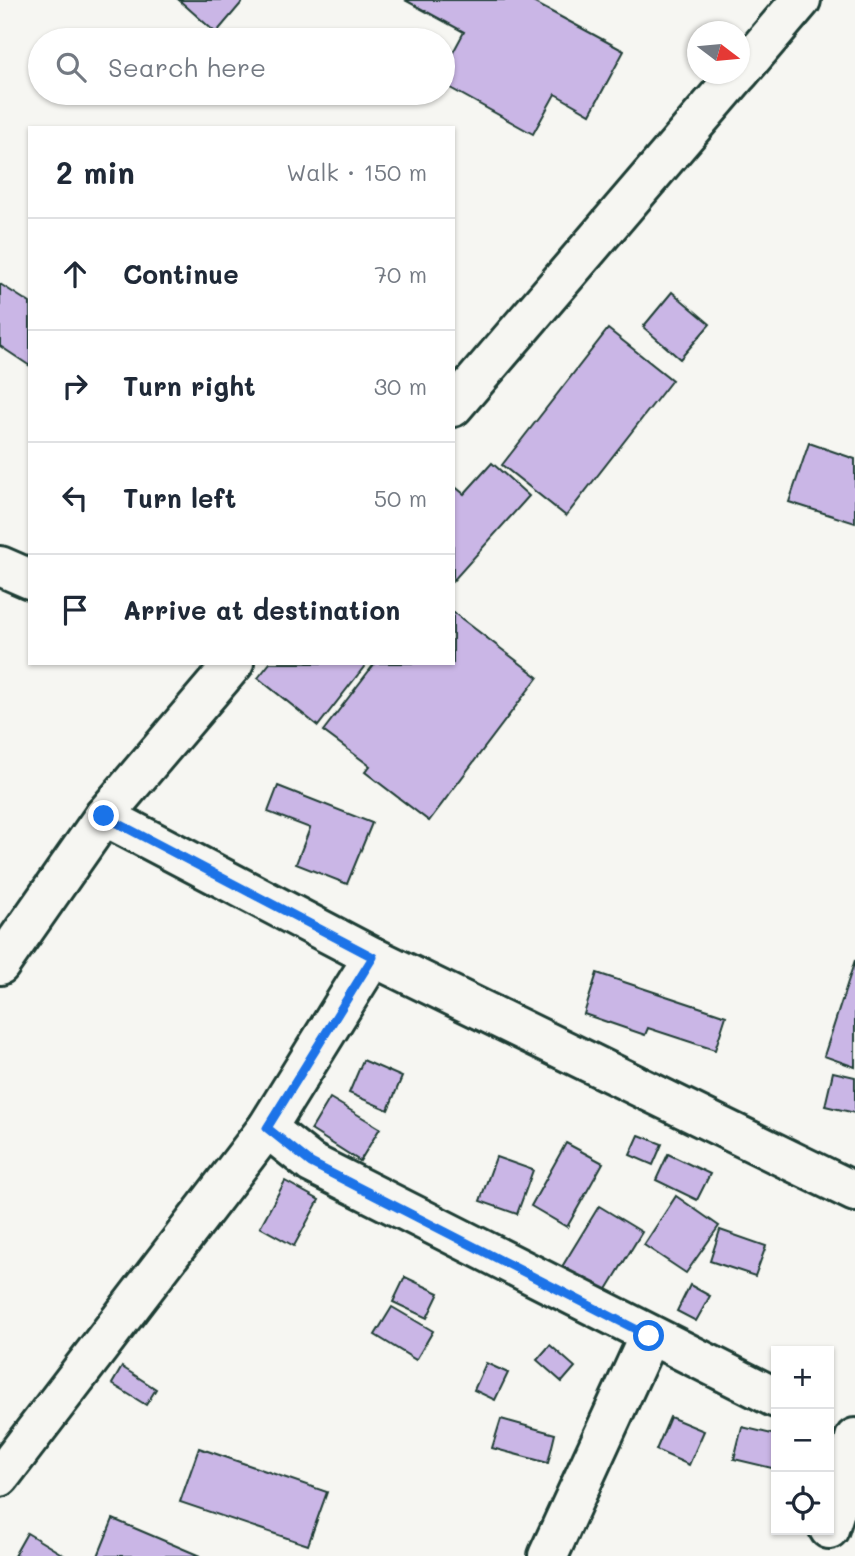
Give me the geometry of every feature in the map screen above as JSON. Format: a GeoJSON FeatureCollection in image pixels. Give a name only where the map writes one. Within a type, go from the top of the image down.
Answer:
{"type":"FeatureCollection","features":[{"type":"Feature","properties":{"kind":"street"},"geometry":{"type":"LineString","coordinates":[[750,60],[801,0]]}},
{"type":"Feature","properties":{"kind":"street"},"geometry":{"type":"LineString","coordinates":[[455,405],[730,84]]}},
{"type":"Feature","properties":{"kind":"street"},"geometry":{"type":"LineString","coordinates":[[0,566],[28,578]]}},
{"type":"Feature","properties":{"kind":"street"},"geometry":{"type":"LineString","coordinates":[[0,965],[104,816],[227,665]]}},
{"type":"Feature","properties":{"kind":"street"},"geometry":{"type":"LineString","coordinates":[[104,816],[373,957],[855,1192]]}},
{"type":"Feature","properties":{"kind":"street"},"geometry":{"type":"LineString","coordinates":[[0,1477],[267,1128],[373,957]]}},
{"type":"Feature","properties":{"kind":"street"},"geometry":{"type":"LineString","coordinates":[[267,1128],[311,1163],[771,1396]]}},
{"type":"Feature","properties":{"kind":"street"},"geometry":{"type":"LineString","coordinates":[[548,1556],[649,1336]]}},
{"type":"Feature","properties":{"kind":"street"},"geometry":{"type":"LineString","coordinates":[[834,1427],[855,1438],[851,1462],[834,1514]]}},
{"type":"Feature","properties":{"kind":"street"},"geometry":{"type":"LineString","coordinates":[[820,1556],[827,1535]]}},
{"type":"Feature","properties":{"kind":"building"},"geometry":{"type":"Polygon","coordinates":[[[179,0],[244,0],[220,28],[210,28],[179,0]]]}},
{"type":"Feature","properties":{"kind":"building"},"geometry":{"type":"Polygon","coordinates":[[[405,0],[534,0],[533,2],[624,51],[590,114],[555,94],[533,134],[455,91],[455,49],[464,32],[405,0]]]}},
{"type":"Feature","properties":{"kind":"building"},"geometry":{"type":"Polygon","coordinates":[[[0,284],[28,302],[28,365],[0,346],[0,284]]]}},
{"type":"Feature","properties":{"kind":"building"},"geometry":{"type":"Polygon","coordinates":[[[672,292],[710,324],[680,359],[643,327],[672,292]]]}},
{"type":"Feature","properties":{"kind":"building"},"geometry":{"type":"Polygon","coordinates":[[[608,329],[672,380],[566,516],[502,465],[608,329]]]}},
{"type":"Feature","properties":{"kind":"building"},"geometry":{"type":"Polygon","coordinates":[[[809,443],[855,459],[855,523],[789,502],[809,443]]]}},
{"type":"Feature","properties":{"kind":"building"},"geometry":{"type":"Polygon","coordinates":[[[492,463],[529,496],[455,579],[455,487],[464,494],[492,463]]]}},
{"type":"Feature","properties":{"kind":"building"},"geometry":{"type":"Polygon","coordinates":[[[455,614],[538,677],[429,821],[365,772],[370,766],[323,731],[373,665],[455,665],[455,614]]]}},
{"type":"Feature","properties":{"kind":"building"},"geometry":{"type":"Polygon","coordinates":[[[268,665],[365,665],[318,726],[258,678],[268,665]]]}},
{"type":"Feature","properties":{"kind":"building"},"geometry":{"type":"Polygon","coordinates":[[[278,786],[372,823],[347,884],[296,864],[310,828],[268,812],[278,786]]]}},
{"type":"Feature","properties":{"kind":"building"},"geometry":{"type":"Polygon","coordinates":[[[855,960],[855,1067],[824,1056],[855,960]]]}},
{"type":"Feature","properties":{"kind":"building"},"geometry":{"type":"Polygon","coordinates":[[[597,973],[726,1016],[715,1050],[648,1028],[645,1035],[584,1014],[597,973]]]}},
{"type":"Feature","properties":{"kind":"building"},"geometry":{"type":"Polygon","coordinates":[[[363,1060],[402,1077],[388,1110],[349,1093],[363,1060]]]}},
{"type":"Feature","properties":{"kind":"building"},"geometry":{"type":"Polygon","coordinates":[[[833,1072],[855,1077],[855,1113],[825,1106],[833,1072]]]}},
{"type":"Feature","properties":{"kind":"building"},"geometry":{"type":"Polygon","coordinates":[[[330,1098],[380,1128],[360,1161],[311,1130],[330,1098]]]}},
{"type":"Feature","properties":{"kind":"building"},"geometry":{"type":"Polygon","coordinates":[[[639,1135],[662,1144],[653,1165],[630,1155],[639,1135]]]}},
{"type":"Feature","properties":{"kind":"building"},"geometry":{"type":"Polygon","coordinates":[[[566,1143],[603,1163],[567,1227],[531,1206],[566,1143]]]}},
{"type":"Feature","properties":{"kind":"building"},"geometry":{"type":"Polygon","coordinates":[[[668,1154],[710,1174],[697,1200],[656,1180],[668,1154]]]}},
{"type":"Feature","properties":{"kind":"building"},"geometry":{"type":"Polygon","coordinates":[[[496,1157],[533,1170],[517,1214],[480,1201],[496,1157]]]}},
{"type":"Feature","properties":{"kind":"building"},"geometry":{"type":"Polygon","coordinates":[[[285,1181],[319,1200],[294,1246],[260,1227],[285,1181]]]}},
{"type":"Feature","properties":{"kind":"building"},"geometry":{"type":"Polygon","coordinates":[[[676,1196],[719,1226],[686,1273],[644,1245],[676,1196]]]}},
{"type":"Feature","properties":{"kind":"building"},"geometry":{"type":"Polygon","coordinates":[[[599,1206],[642,1232],[603,1296],[560,1270],[599,1206]]]}},
{"type":"Feature","properties":{"kind":"building"},"geometry":{"type":"Polygon","coordinates":[[[720,1230],[766,1246],[755,1276],[710,1261],[720,1230]]]}},
{"type":"Feature","properties":{"kind":"building"},"geometry":{"type":"Polygon","coordinates":[[[405,1277],[439,1293],[427,1318],[393,1302],[405,1277]]]}},
{"type":"Feature","properties":{"kind":"building"},"geometry":{"type":"Polygon","coordinates":[[[690,1285],[710,1296],[696,1321],[677,1311],[690,1285]]]}},
{"type":"Feature","properties":{"kind":"building"},"geometry":{"type":"Polygon","coordinates":[[[392,1307],[433,1331],[416,1360],[375,1335],[392,1307]]]}},
{"type":"Feature","properties":{"kind":"building"},"geometry":{"type":"Polygon","coordinates":[[[550,1345],[575,1367],[562,1382],[537,1360],[550,1345]]]}},
{"type":"Feature","properties":{"kind":"building"},"geometry":{"type":"Polygon","coordinates":[[[486,1363],[508,1373],[495,1400],[474,1390],[486,1363]]]}},
{"type":"Feature","properties":{"kind":"building"},"geometry":{"type":"Polygon","coordinates":[[[122,1367],[156,1389],[146,1405],[112,1384],[122,1367]]]}},
{"type":"Feature","properties":{"kind":"building"},"geometry":{"type":"Polygon","coordinates":[[[670,1417],[704,1431],[689,1465],[656,1450],[670,1417]]]}},
{"type":"Feature","properties":{"kind":"building"},"geometry":{"type":"Polygon","coordinates":[[[501,1419],[555,1434],[548,1463],[492,1448],[501,1419]]]}},
{"type":"Feature","properties":{"kind":"building"},"geometry":{"type":"Polygon","coordinates":[[[742,1427],[771,1434],[771,1468],[734,1459],[742,1427]]]}},
{"type":"Feature","properties":{"kind":"building"},"geometry":{"type":"Polygon","coordinates":[[[199,1448],[327,1492],[308,1545],[180,1502],[199,1448]]]}},
{"type":"Feature","properties":{"kind":"building"},"geometry":{"type":"Polygon","coordinates":[[[113,1519],[200,1556],[98,1556],[113,1519]]]}},
{"type":"Feature","properties":{"kind":"building"},"geometry":{"type":"Polygon","coordinates":[[[27,1533],[65,1556],[14,1556],[27,1533]]]}},
{"type":"Feature","properties":{"kind":"route"},"geometry":{"type":"LineString","coordinates":[[104,816],[373,957],[267,1128],[311,1163],[649,1336]]}}]}
